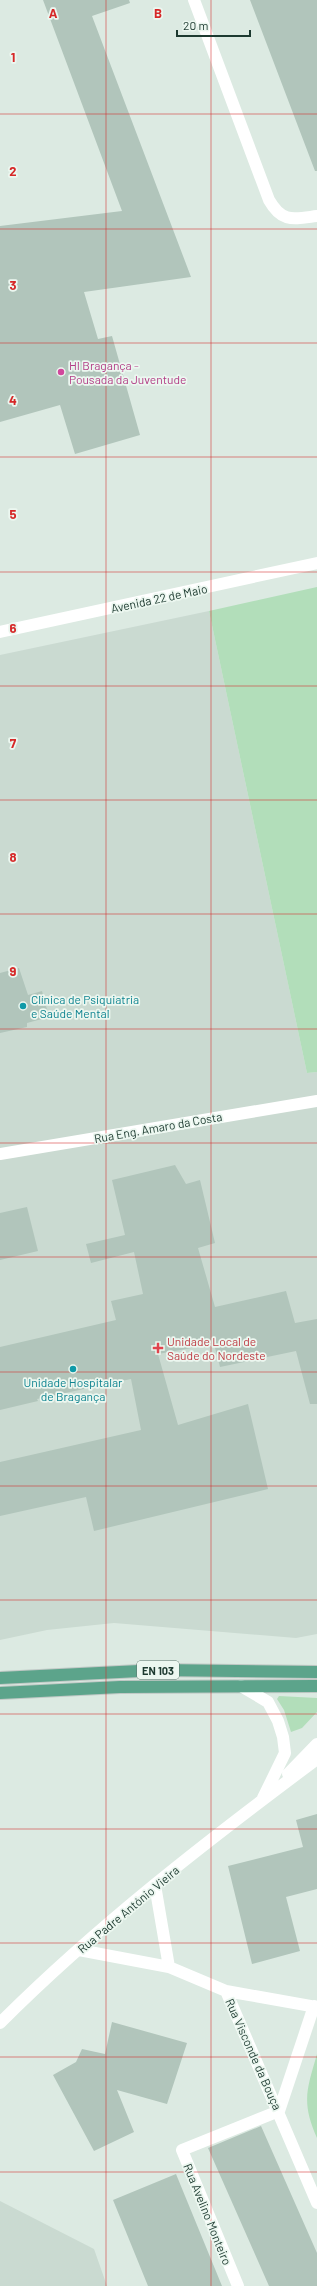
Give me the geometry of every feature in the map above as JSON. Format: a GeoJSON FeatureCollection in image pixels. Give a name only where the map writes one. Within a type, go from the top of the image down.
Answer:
{"type":"FeatureCollection","features":[{"type":"Feature","properties":{"kind":"main road","name":"EN 103"},"geometry":{"type":"LineString","coordinates":[[0,1678],[160,1670],[317,1672]]}},
{"type":"Feature","properties":{"kind":"main road","name":"EN 103"},"geometry":{"type":"LineString","coordinates":[[0,1693],[120,1687],[317,1686]]}},
{"type":"Feature","properties":{"kind":"street"},"geometry":{"type":"LineString","coordinates":[[194,0],[269,200],[278,214],[284,218],[317,216]]}},
{"type":"Feature","properties":{"kind":"street","name":"Avenida 22 de Maio"},"geometry":{"type":"LineString","coordinates":[[0,632],[317,563]]}},
{"type":"Feature","properties":{"kind":"street","name":"Rua Eng. Amaro da Costa"},"geometry":{"type":"LineString","coordinates":[[0,1154],[317,1101]]}},
{"type":"Feature","properties":{"kind":"street"},"geometry":{"type":"LineString","coordinates":[[241,1686],[268,1702],[278,1721],[283,1737],[285,1753],[262,1801]]}},
{"type":"Feature","properties":{"kind":"street"},"geometry":{"type":"LineString","coordinates":[[262,1801],[317,1744]]}},
{"type":"Feature","properties":{"kind":"street"},"geometry":{"type":"LineString","coordinates":[[262,1801],[317,1759]]}},
{"type":"Feature","properties":{"kind":"street","name":"Rua Padre António Vieira"},"geometry":{"type":"LineString","coordinates":[[0,2023],[79,1950],[155,1885],[262,1801]]}},
{"type":"Feature","properties":{"kind":"street"},"geometry":{"type":"LineString","coordinates":[[155,1885],[169,1967]]}},
{"type":"Feature","properties":{"kind":"street"},"geometry":{"type":"LineString","coordinates":[[79,1950],[169,1967],[226,1991]]}},
{"type":"Feature","properties":{"kind":"street","name":"Rua Visconde da Bouça"},"geometry":{"type":"LineString","coordinates":[[226,1991],[315,2007]]}},
{"type":"Feature","properties":{"kind":"street","name":"Rua Visconde da Bouça"},"geometry":{"type":"LineString","coordinates":[[226,1991],[279,2111],[317,2203]]}},
{"type":"Feature","properties":{"kind":"street"},"geometry":{"type":"LineString","coordinates":[[279,2111],[315,2007]]}},
{"type":"Feature","properties":{"kind":"street","name":"Rua Avelino Monteiro"},"geometry":{"type":"LineString","coordinates":[[238,2286],[182,2150],[279,2111]]}},
{"type":"Feature","properties":{"kind":"shaded area","name":"Unidade Local de Saúde do Nordeste"},"geometry":{"type":"Polygon","coordinates":[[[209,611],[307,1073],[317,1072],[317,1634],[296,1638],[114,1623],[47,1630],[0,1640],[0,655],[209,611]]]}},
{"type":"Feature","properties":{"kind":"shaded area"},"geometry":{"type":"Polygon","coordinates":[[[0,2201],[94,2249],[107,2286],[0,2286],[0,2201]]]}},
{"type":"Feature","properties":{"kind":"green space"},"geometry":{"type":"Polygon","coordinates":[[[317,587],[317,1072],[307,1073],[209,611],[317,587]]]}},
{"type":"Feature","properties":{"kind":"green space"},"geometry":{"type":"Polygon","coordinates":[[[279,1696],[317,1698],[317,1712],[302,1728],[291,1732],[284,1710],[277,1699],[279,1696]]]}},
{"type":"Feature","properties":{"kind":"green space"},"geometry":{"type":"Polygon","coordinates":[[[317,2054],[317,2138],[309,2115],[307,2096],[308,2086],[317,2054]]]}},
{"type":"Feature","properties":{"kind":"building"},"geometry":{"type":"Polygon","coordinates":[[[43,0],[129,0],[130,3],[92,16],[191,277],[84,292],[98,339],[112,336],[140,435],[75,454],[60,405],[0,422],[0,226],[122,211],[43,0]]]}},
{"type":"Feature","properties":{"kind":"building"},"geometry":{"type":"Polygon","coordinates":[[[250,0],[317,0],[317,171],[315,171],[250,0]]]}},
{"type":"Feature","properties":{"kind":"building","name":"Clínica de Psiquiatria e Saúde Mental"},"geometry":{"type":"Polygon","coordinates":[[[19,968],[28,995],[42,991],[49,1017],[27,1023],[27,1027],[0,1033],[0,973],[19,968]]]}},
{"type":"Feature","properties":{"kind":"building"},"geometry":{"type":"Polygon","coordinates":[[[175,1165],[186,1184],[200,1180],[215,1243],[198,1248],[215,1307],[286,1291],[295,1323],[317,1319],[317,1404],[310,1404],[296,1351],[220,1367],[214,1344],[158,1354],[178,1425],[248,1404],[268,1489],[94,1531],[86,1497],[0,1516],[0,1462],[141,1430],[131,1379],[37,1399],[38,1401],[0,1410],[0,1347],[116,1320],[111,1301],[143,1294],[134,1252],[91,1263],[86,1244],[125,1235],[112,1180],[175,1165]]]}},
{"type":"Feature","properties":{"kind":"building"},"geometry":{"type":"Polygon","coordinates":[[[27,1207],[38,1251],[0,1260],[0,1213],[27,1207]]]}},
{"type":"Feature","properties":{"kind":"building"},"geometry":{"type":"Polygon","coordinates":[[[317,1814],[317,1889],[286,1897],[300,1951],[252,1964],[228,1866],[303,1847],[296,1820],[317,1814]]]}},
{"type":"Feature","properties":{"kind":"building"},"geometry":{"type":"Polygon","coordinates":[[[112,2022],[187,2043],[167,2104],[117,2090],[134,2132],[94,2151],[53,2075],[76,2062],[82,2049],[105,2054],[112,2022]]]}},
{"type":"Feature","properties":{"kind":"building"},"geometry":{"type":"Polygon","coordinates":[[[261,2126],[317,2253],[317,2286],[269,2286],[208,2148],[261,2126]]]}},
{"type":"Feature","properties":{"kind":"building"},"geometry":{"type":"Polygon","coordinates":[[[176,2174],[222,2286],[148,2286],[113,2200],[176,2174]]]}},
{"type":"Feature","properties":{"kind":"place","name":"HI Bragança - Pousada da Juventude"},"geometry":{"type":"Point","coordinates":[61,372]}},
{"type":"Feature","properties":{"kind":"place","name":"Clínica de Psiquiatria e Saúde Mental"},"geometry":{"type":"Point","coordinates":[23,1006]}},
{"type":"Feature","properties":{"kind":"place","name":"Unidade Local de Saúde do Nordeste"},"geometry":{"type":"Point","coordinates":[158,1348]}},
{"type":"Feature","properties":{"kind":"place","name":"Unidade Hospitalar de Bragança"},"geometry":{"type":"Point","coordinates":[73,1369]}}]}
